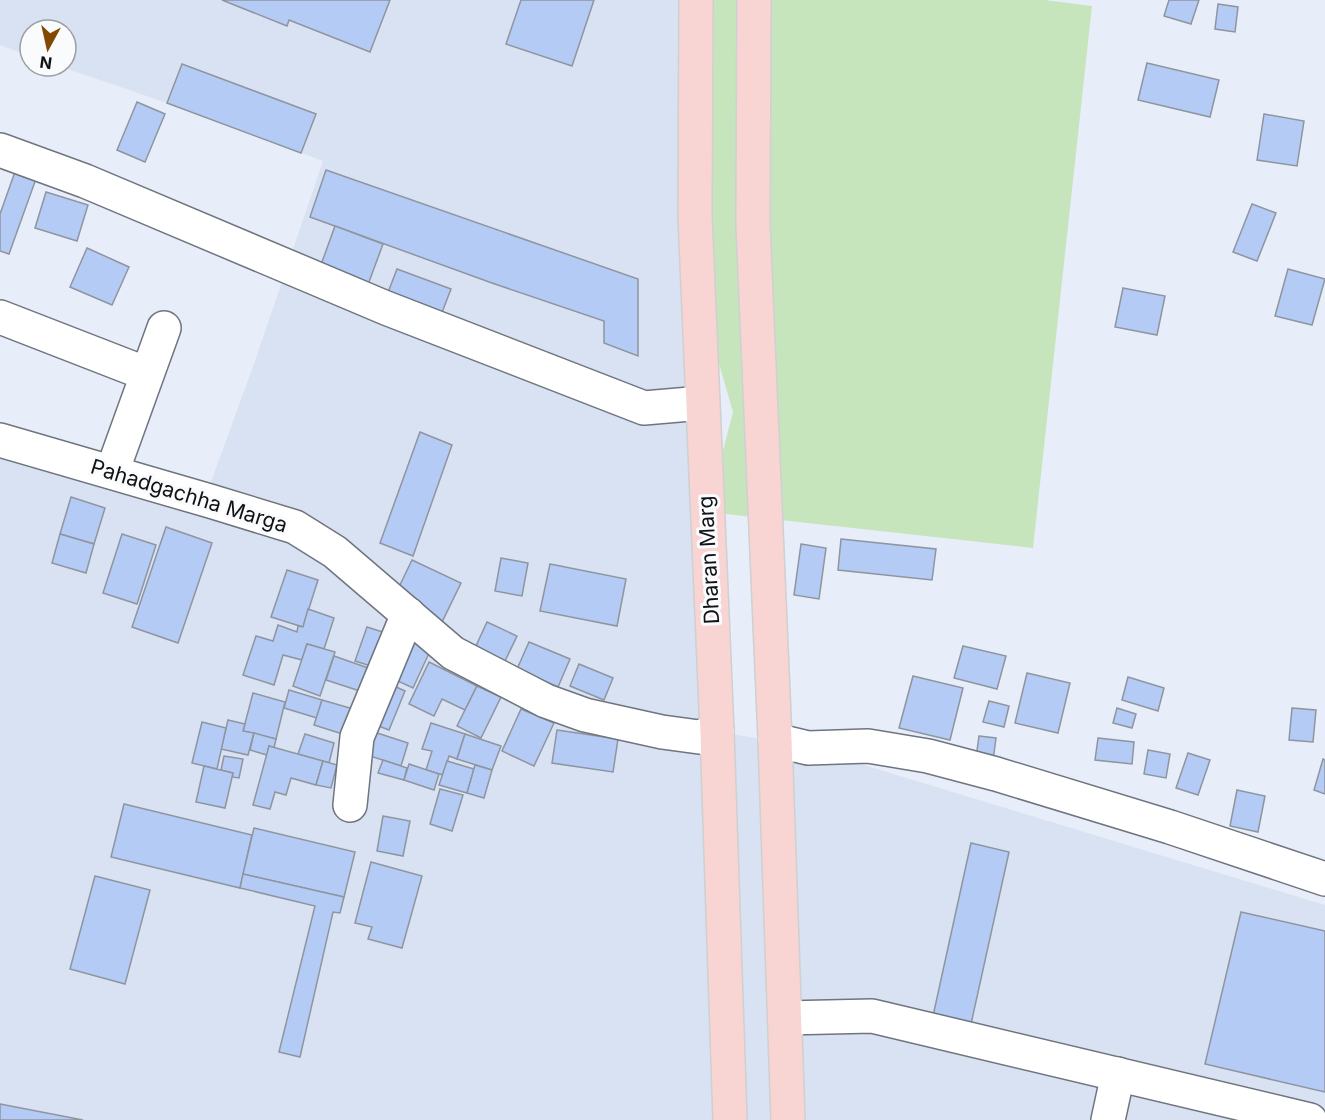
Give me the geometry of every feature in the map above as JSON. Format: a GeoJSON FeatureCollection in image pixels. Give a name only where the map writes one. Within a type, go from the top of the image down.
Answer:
{"type":"FeatureCollection","features":[{"type":"Feature","properties":{"kind":"main road","name":"Dharan Marg"},"geometry":{"type":"LineString","coordinates":[[696,0],[695,216],[717,731],[730,1120]]}},
{"type":"Feature","properties":{"kind":"main road"},"geometry":{"type":"LineString","coordinates":[[754,0],[753,225],[775,740],[788,1120]]}},
{"type":"Feature","properties":{"kind":"street"},"geometry":{"type":"LineString","coordinates":[[0,150],[85,181],[386,308],[644,408],[702,403]]}},
{"type":"Feature","properties":{"kind":"street"},"geometry":{"type":"LineString","coordinates":[[0,316],[147,374]]}},
{"type":"Feature","properties":{"kind":"street"},"geometry":{"type":"LineString","coordinates":[[112,472],[164,328]]}},
{"type":"Feature","properties":{"kind":"street","name":"Pahadgachha Marga"},"geometry":{"type":"LineString","coordinates":[[0,440],[295,527],[334,552],[453,652],[556,705],[585,716],[662,732],[699,737],[717,731]]}},
{"type":"Feature","properties":{"kind":"street"},"geometry":{"type":"LineString","coordinates":[[350,806],[357,737],[408,614]]}},
{"type":"Feature","properties":{"kind":"street"},"geometry":{"type":"LineString","coordinates":[[775,740],[808,748],[868,746],[928,756],[996,774],[1170,827],[1325,879]]}},
{"type":"Feature","properties":{"kind":"street"},"geometry":{"type":"LineString","coordinates":[[785,1018],[872,1016],[1310,1120]]}},
{"type":"Feature","properties":{"kind":"street"},"geometry":{"type":"LineString","coordinates":[[1108,1120],[1118,1074]]}},
{"type":"Feature","properties":{"kind":"shaded area"},"geometry":{"type":"Polygon","coordinates":[[[0,0],[696,0],[717,731],[808,748],[1325,905],[1325,1120],[0,1120],[0,428],[208,490],[255,361],[323,161],[78,73],[78,18],[18,18],[18,52],[0,45],[0,0]]]}},
{"type":"Feature","properties":{"kind":"green space"},"geometry":{"type":"Polygon","coordinates":[[[696,0],[1045,0],[1092,6],[1033,548],[707,512],[733,412],[697,288],[696,0]]]}},
{"type":"Feature","properties":{"kind":"building"},"geometry":{"type":"Polygon","coordinates":[[[222,0],[390,0],[370,52],[289,20],[287,26],[222,0]]]}},
{"type":"Feature","properties":{"kind":"building"},"geometry":{"type":"Polygon","coordinates":[[[521,0],[594,0],[572,66],[506,44],[521,0]]]}},
{"type":"Feature","properties":{"kind":"building"},"geometry":{"type":"Polygon","coordinates":[[[1169,0],[1199,0],[1191,24],[1164,16],[1169,0]]]}},
{"type":"Feature","properties":{"kind":"building"},"geometry":{"type":"Polygon","coordinates":[[[1218,4],[1238,7],[1235,32],[1215,29],[1218,4]]]}},
{"type":"Feature","properties":{"kind":"building"},"geometry":{"type":"Polygon","coordinates":[[[1147,63],[1219,80],[1210,117],[1138,100],[1147,63]]]}},
{"type":"Feature","properties":{"kind":"building"},"geometry":{"type":"Polygon","coordinates":[[[182,64],[316,114],[301,153],[167,103],[182,64]]]}},
{"type":"Feature","properties":{"kind":"building"},"geometry":{"type":"Polygon","coordinates":[[[137,102],[165,114],[145,162],[117,150],[137,102]]]}},
{"type":"Feature","properties":{"kind":"building"},"geometry":{"type":"Polygon","coordinates":[[[1264,114],[1304,121],[1297,166],[1257,160],[1264,114]]]}},
{"type":"Feature","properties":{"kind":"building"},"geometry":{"type":"Polygon","coordinates":[[[16,169],[37,176],[9,254],[0,251],[0,214],[16,169]]]}},
{"type":"Feature","properties":{"kind":"building"},"geometry":{"type":"Polygon","coordinates":[[[326,170],[638,279],[638,356],[604,343],[604,321],[310,217],[326,170]]]}},
{"type":"Feature","properties":{"kind":"building"},"geometry":{"type":"Polygon","coordinates":[[[46,192],[88,205],[77,241],[35,228],[46,192]]]}},
{"type":"Feature","properties":{"kind":"building"},"geometry":{"type":"Polygon","coordinates":[[[1252,204],[1276,213],[1257,261],[1233,252],[1252,204]]]}},
{"type":"Feature","properties":{"kind":"building"},"geometry":{"type":"Polygon","coordinates":[[[335,226],[383,244],[366,290],[318,273],[335,226]]]}},
{"type":"Feature","properties":{"kind":"building"},"geometry":{"type":"Polygon","coordinates":[[[87,248],[129,267],[112,305],[70,287],[87,248]]]}},
{"type":"Feature","properties":{"kind":"building"},"geometry":{"type":"Polygon","coordinates":[[[397,269],[451,289],[441,315],[387,295],[397,269]]]}},
{"type":"Feature","properties":{"kind":"building"},"geometry":{"type":"Polygon","coordinates":[[[1288,269],[1325,279],[1312,325],[1275,316],[1288,269]]]}},
{"type":"Feature","properties":{"kind":"building"},"geometry":{"type":"Polygon","coordinates":[[[1123,288],[1165,296],[1157,335],[1115,327],[1123,288]]]}},
{"type":"Feature","properties":{"kind":"building"},"geometry":{"type":"Polygon","coordinates":[[[420,432],[452,445],[413,556],[380,543],[420,432]]]}},
{"type":"Feature","properties":{"kind":"building"},"geometry":{"type":"Polygon","coordinates":[[[71,497],[105,508],[94,544],[60,534],[71,497]]]}},
{"type":"Feature","properties":{"kind":"building"},"geometry":{"type":"Polygon","coordinates":[[[166,527],[212,543],[178,643],[132,627],[166,527]]]}},
{"type":"Feature","properties":{"kind":"building"},"geometry":{"type":"Polygon","coordinates":[[[60,534],[94,544],[86,573],[52,563],[60,534]]]}},
{"type":"Feature","properties":{"kind":"building"},"geometry":{"type":"Polygon","coordinates":[[[122,534],[156,545],[137,604],[103,593],[122,534]]]}},
{"type":"Feature","properties":{"kind":"building"},"geometry":{"type":"Polygon","coordinates":[[[841,539],[936,549],[932,580],[838,570],[841,539]]]}},
{"type":"Feature","properties":{"kind":"building"},"geometry":{"type":"Polygon","coordinates":[[[801,544],[826,548],[819,599],[794,595],[801,544]]]}},
{"type":"Feature","properties":{"kind":"building"},"geometry":{"type":"Polygon","coordinates":[[[501,558],[528,563],[522,596],[495,591],[501,558]]]}},
{"type":"Feature","properties":{"kind":"building"},"geometry":{"type":"Polygon","coordinates":[[[412,560],[461,583],[441,624],[398,589],[412,560]]]}},
{"type":"Feature","properties":{"kind":"building"},"geometry":{"type":"Polygon","coordinates":[[[550,564],[626,579],[617,626],[540,611],[550,564]]]}},
{"type":"Feature","properties":{"kind":"building"},"geometry":{"type":"Polygon","coordinates":[[[287,570],[318,580],[303,627],[271,617],[287,570]]]}},
{"type":"Feature","properties":{"kind":"building"},"geometry":{"type":"Polygon","coordinates":[[[308,609],[334,618],[324,649],[307,644],[302,660],[283,655],[274,685],[243,675],[256,636],[273,641],[278,625],[297,632],[298,626],[303,627],[308,609]]]}},
{"type":"Feature","properties":{"kind":"building"},"geometry":{"type":"Polygon","coordinates":[[[487,622],[517,636],[505,661],[475,648],[487,622]]]}},
{"type":"Feature","properties":{"kind":"building"},"geometry":{"type":"Polygon","coordinates":[[[367,627],[389,634],[377,668],[355,661],[367,627]]]}},
{"type":"Feature","properties":{"kind":"building"},"geometry":{"type":"Polygon","coordinates":[[[404,637],[431,649],[413,688],[387,676],[404,637]]]}},
{"type":"Feature","properties":{"kind":"building"},"geometry":{"type":"Polygon","coordinates":[[[529,642],[570,659],[558,687],[517,669],[529,642]]]}},
{"type":"Feature","properties":{"kind":"building"},"geometry":{"type":"Polygon","coordinates":[[[307,644],[335,652],[320,696],[293,686],[307,644]]]}},
{"type":"Feature","properties":{"kind":"building"},"geometry":{"type":"Polygon","coordinates":[[[963,646],[1006,656],[997,689],[954,678],[963,646]]]}},
{"type":"Feature","properties":{"kind":"building"},"geometry":{"type":"Polygon","coordinates":[[[334,656],[371,669],[363,692],[326,680],[334,656]]]}},
{"type":"Feature","properties":{"kind":"building"},"geometry":{"type":"Polygon","coordinates":[[[429,662],[477,686],[465,710],[442,699],[434,716],[409,704],[429,662]]]}},
{"type":"Feature","properties":{"kind":"building"},"geometry":{"type":"Polygon","coordinates":[[[579,664],[613,678],[604,700],[570,686],[579,664]]]}},
{"type":"Feature","properties":{"kind":"building"},"geometry":{"type":"Polygon","coordinates":[[[1027,673],[1070,683],[1058,733],[1015,723],[1027,673]]]}},
{"type":"Feature","properties":{"kind":"building"},"geometry":{"type":"Polygon","coordinates":[[[913,676],[963,688],[950,740],[899,728],[913,676]]]}},
{"type":"Feature","properties":{"kind":"building"},"geometry":{"type":"Polygon","coordinates":[[[1128,677],[1164,688],[1158,711],[1122,700],[1128,677]]]}},
{"type":"Feature","properties":{"kind":"building"},"geometry":{"type":"Polygon","coordinates":[[[385,682],[405,691],[389,730],[368,722],[385,682]]]}},
{"type":"Feature","properties":{"kind":"building"},"geometry":{"type":"Polygon","coordinates":[[[477,686],[501,697],[481,738],[457,726],[477,686]]]}},
{"type":"Feature","properties":{"kind":"building"},"geometry":{"type":"Polygon","coordinates":[[[289,690],[322,700],[317,718],[284,708],[289,690]]]}},
{"type":"Feature","properties":{"kind":"building"},"geometry":{"type":"Polygon","coordinates":[[[253,693],[285,702],[276,739],[243,731],[253,693]]]}},
{"type":"Feature","properties":{"kind":"building"},"geometry":{"type":"Polygon","coordinates":[[[322,700],[357,710],[349,736],[314,725],[322,700]]]}},
{"type":"Feature","properties":{"kind":"building"},"geometry":{"type":"Polygon","coordinates":[[[989,701],[1009,706],[1004,727],[983,722],[989,701]]]}},
{"type":"Feature","properties":{"kind":"building"},"geometry":{"type":"Polygon","coordinates":[[[1117,708],[1136,714],[1132,728],[1113,723],[1117,708]]]}},
{"type":"Feature","properties":{"kind":"building"},"geometry":{"type":"Polygon","coordinates":[[[1292,708],[1316,710],[1313,742],[1289,740],[1292,708]]]}},
{"type":"Feature","properties":{"kind":"building"},"geometry":{"type":"Polygon","coordinates":[[[521,709],[554,723],[534,766],[502,751],[521,709]]]}},
{"type":"Feature","properties":{"kind":"building"},"geometry":{"type":"Polygon","coordinates":[[[228,720],[245,724],[243,731],[254,733],[248,755],[221,749],[228,720]]]}},
{"type":"Feature","properties":{"kind":"building"},"geometry":{"type":"Polygon","coordinates":[[[202,722],[226,728],[217,769],[192,763],[202,722]]]}},
{"type":"Feature","properties":{"kind":"building"},"geometry":{"type":"Polygon","coordinates":[[[431,723],[465,734],[457,759],[449,756],[443,775],[426,770],[432,751],[422,749],[431,723]]]}},
{"type":"Feature","properties":{"kind":"building"},"geometry":{"type":"Polygon","coordinates":[[[368,730],[408,743],[401,766],[361,753],[368,730]]]}},
{"type":"Feature","properties":{"kind":"building"},"geometry":{"type":"Polygon","coordinates":[[[557,730],[618,739],[613,772],[552,763],[557,730]]]}},
{"type":"Feature","properties":{"kind":"building"},"geometry":{"type":"Polygon","coordinates":[[[254,733],[276,739],[274,748],[269,746],[267,755],[250,750],[254,733]]]}},
{"type":"Feature","properties":{"kind":"building"},"geometry":{"type":"Polygon","coordinates":[[[305,734],[334,743],[329,763],[298,754],[305,734]]]}},
{"type":"Feature","properties":{"kind":"building"},"geometry":{"type":"Polygon","coordinates":[[[465,734],[501,746],[492,770],[457,759],[465,734]]]}},
{"type":"Feature","properties":{"kind":"building"},"geometry":{"type":"Polygon","coordinates":[[[979,736],[996,738],[993,761],[976,758],[979,736]]]}},
{"type":"Feature","properties":{"kind":"building"},"geometry":{"type":"Polygon","coordinates":[[[1098,738],[1134,742],[1132,764],[1095,760],[1098,738]]]}},
{"type":"Feature","properties":{"kind":"building"},"geometry":{"type":"Polygon","coordinates":[[[269,746],[323,761],[316,785],[291,778],[286,795],[275,792],[270,809],[253,805],[269,746]]]}},
{"type":"Feature","properties":{"kind":"building"},"geometry":{"type":"Polygon","coordinates":[[[1148,750],[1170,754],[1166,778],[1144,774],[1148,750]]]}},
{"type":"Feature","properties":{"kind":"building"},"geometry":{"type":"Polygon","coordinates":[[[1188,753],[1210,760],[1198,795],[1176,788],[1188,753]]]}},
{"type":"Feature","properties":{"kind":"building"},"geometry":{"type":"Polygon","coordinates":[[[224,756],[243,759],[239,778],[232,777],[233,773],[221,770],[224,756]]]}},
{"type":"Feature","properties":{"kind":"building"},"geometry":{"type":"Polygon","coordinates":[[[1323,759],[1325,760],[1325,794],[1314,790],[1323,759]]]}},
{"type":"Feature","properties":{"kind":"building"},"geometry":{"type":"Polygon","coordinates":[[[383,760],[407,768],[404,780],[378,773],[383,760]]]}},
{"type":"Feature","properties":{"kind":"building"},"geometry":{"type":"Polygon","coordinates":[[[323,761],[337,765],[331,788],[316,785],[323,761]]]}},
{"type":"Feature","properties":{"kind":"building"},"geometry":{"type":"Polygon","coordinates":[[[447,761],[474,769],[467,793],[439,785],[447,761]]]}},
{"type":"Feature","properties":{"kind":"building"},"geometry":{"type":"Polygon","coordinates":[[[409,764],[439,774],[434,790],[404,780],[409,764]]]}},
{"type":"Feature","properties":{"kind":"building"},"geometry":{"type":"Polygon","coordinates":[[[475,765],[492,770],[484,798],[467,793],[475,765]]]}},
{"type":"Feature","properties":{"kind":"building"},"geometry":{"type":"Polygon","coordinates":[[[204,766],[233,773],[225,808],[196,802],[204,766]]]}},
{"type":"Feature","properties":{"kind":"building"},"geometry":{"type":"Polygon","coordinates":[[[440,789],[463,795],[452,831],[430,824],[440,789]]]}},
{"type":"Feature","properties":{"kind":"building"},"geometry":{"type":"Polygon","coordinates":[[[1237,790],[1265,796],[1258,832],[1230,826],[1237,790]]]}},
{"type":"Feature","properties":{"kind":"building"},"geometry":{"type":"Polygon","coordinates":[[[124,804],[252,835],[240,888],[111,857],[124,804]]]}},
{"type":"Feature","properties":{"kind":"building"},"geometry":{"type":"Polygon","coordinates":[[[383,816],[410,821],[403,856],[377,851],[383,816]]]}},
{"type":"Feature","properties":{"kind":"building"},"geometry":{"type":"Polygon","coordinates":[[[254,828],[355,852],[344,897],[243,874],[254,828]]]}},
{"type":"Feature","properties":{"kind":"building"},"geometry":{"type":"Polygon","coordinates":[[[971,843],[1009,852],[971,1024],[933,1016],[971,843]]]}},
{"type":"Feature","properties":{"kind":"building"},"geometry":{"type":"Polygon","coordinates":[[[371,862],[422,876],[402,948],[368,939],[372,927],[355,923],[371,862]]]}},
{"type":"Feature","properties":{"kind":"building"},"geometry":{"type":"Polygon","coordinates":[[[243,874],[344,897],[340,913],[333,912],[300,1057],[279,1052],[315,906],[240,888],[243,874]]]}},
{"type":"Feature","properties":{"kind":"building"},"geometry":{"type":"Polygon","coordinates":[[[95,876],[150,890],[125,984],[70,969],[95,876]]]}},
{"type":"Feature","properties":{"kind":"building"},"geometry":{"type":"Polygon","coordinates":[[[1241,912],[1325,931],[1325,1092],[1205,1064],[1241,912]]]}},
{"type":"Feature","properties":{"kind":"building"},"geometry":{"type":"Polygon","coordinates":[[[0,1104],[83,1120],[0,1120],[0,1104]]]}}]}
